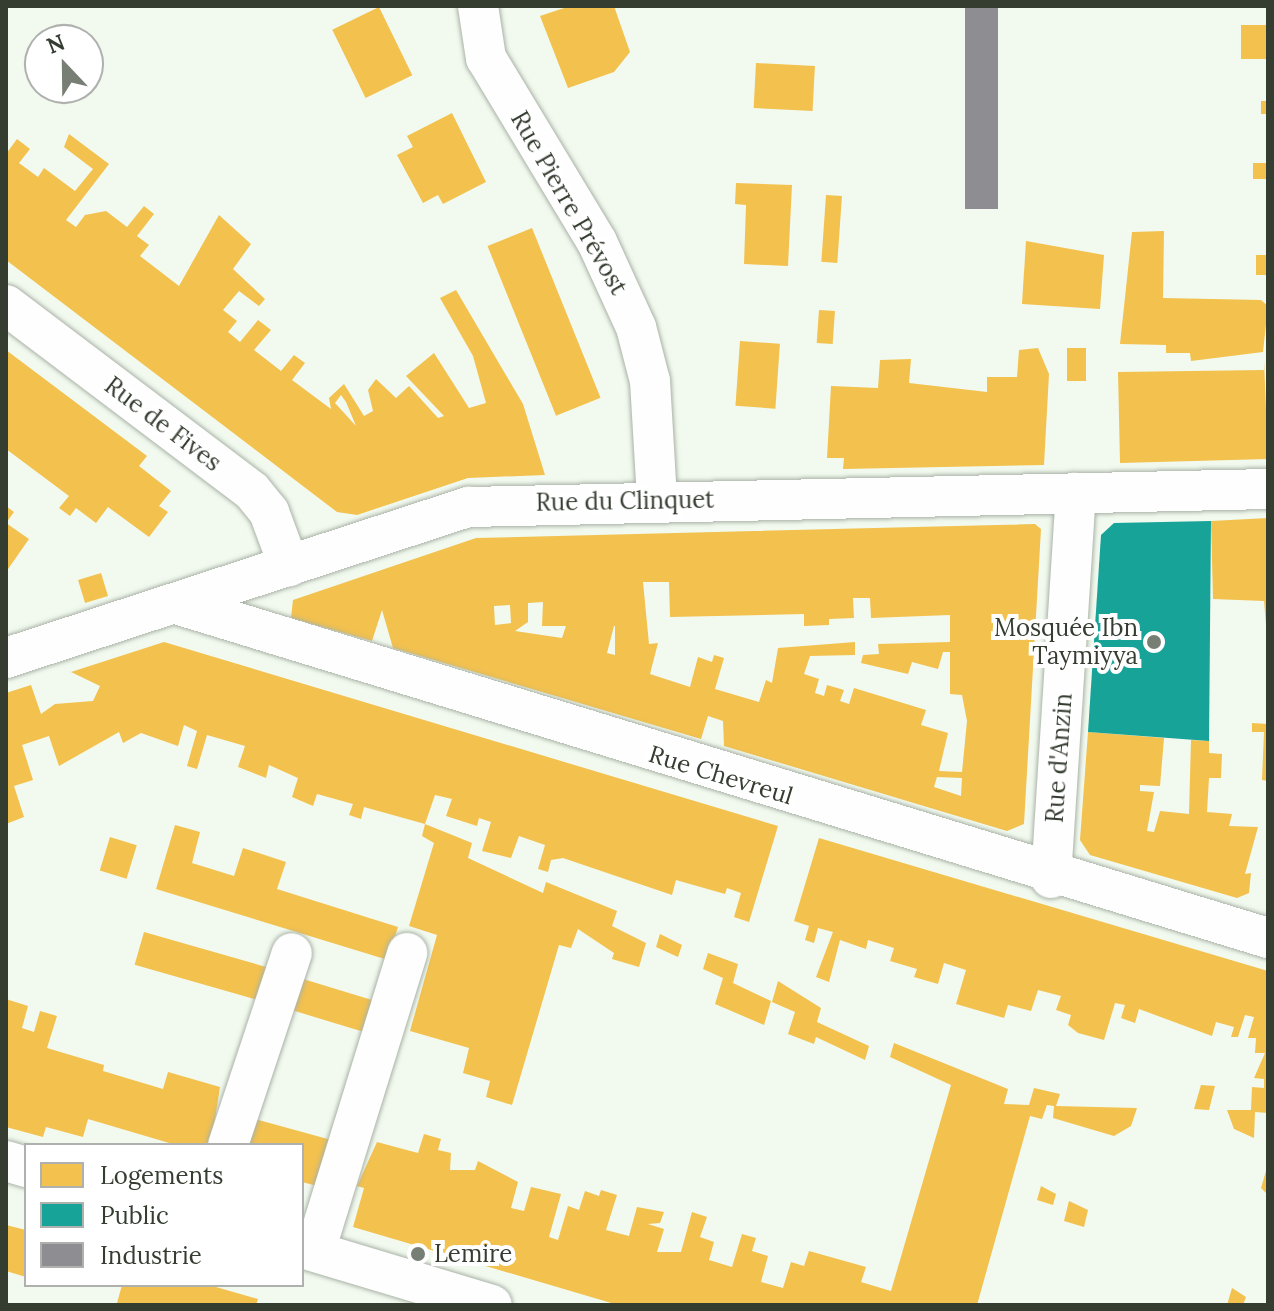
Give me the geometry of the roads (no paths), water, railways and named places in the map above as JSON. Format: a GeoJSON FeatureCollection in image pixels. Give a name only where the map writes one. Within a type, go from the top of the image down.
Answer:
{"type":"FeatureCollection","features":[{"type":"Feature","properties":{"kind":"street","name":"Rue Pierre Prévost"},"geometry":{"type":"LineString","coordinates":[[478,6],[486,58],[597,242],[636,327],[650,381],[657,500]]}},
{"type":"Feature","properties":{"kind":"street","name":"Rue de Fives"},"geometry":{"type":"LineString","coordinates":[[6,305],[252,491],[269,512],[289,566]]}},
{"type":"Feature","properties":{"kind":"street","name":"Rue du Clinquet"},"geometry":{"type":"LineString","coordinates":[[6,658],[469,507],[657,500],[1268,489]]}},
{"type":"Feature","properties":{"kind":"street","name":"Rue d'Anzin"},"geometry":{"type":"LineString","coordinates":[[1051,878],[1076,493]]}},
{"type":"Feature","properties":{"kind":"street","name":"Rue Chevreul"},"geometry":{"type":"LineString","coordinates":[[176,604],[1051,878],[1268,938]]}},
{"type":"Feature","properties":{"kind":"street"},"geometry":{"type":"LineString","coordinates":[[229,1143],[292,953]]}},
{"type":"Feature","properties":{"kind":"street"},"geometry":{"type":"LineString","coordinates":[[407,953],[308,1250],[469,1302]]}},
{"type":"Feature","properties":{"kind":"place","name":"Mosquée Ibn Taymiyya"},"geometry":{"type":"Point","coordinates":[1154,642]}},
{"type":"Feature","properties":{"kind":"place","name":"Lemire"},"geometry":{"type":"Point","coordinates":[418,1254]}}]}
